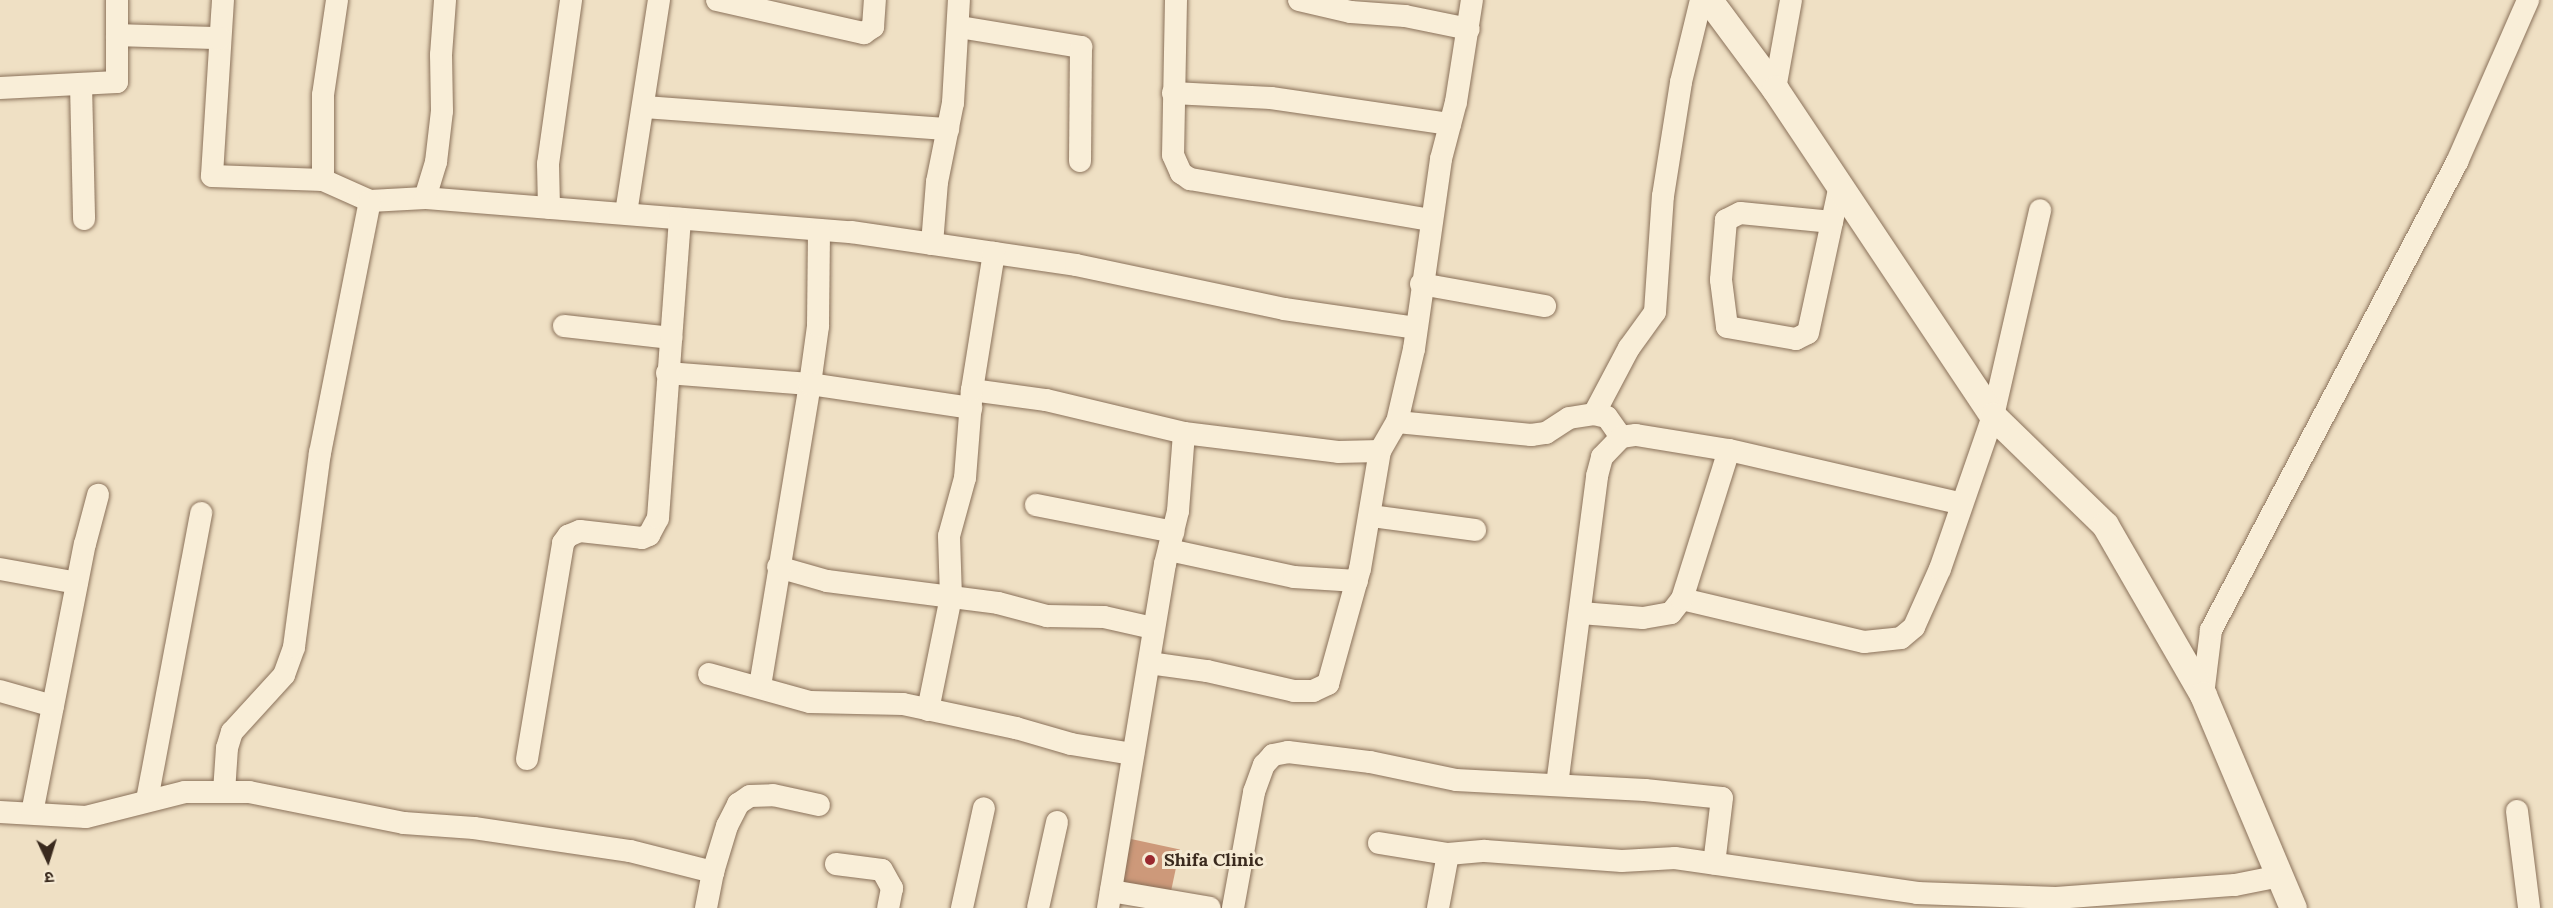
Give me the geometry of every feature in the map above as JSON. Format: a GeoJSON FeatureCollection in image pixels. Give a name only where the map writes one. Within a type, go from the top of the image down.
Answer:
{"type":"FeatureCollection","features":[{"type":"Feature","properties":{"kind":"street"},"geometry":{"type":"LineString","coordinates":[[0,88],[117,82],[117,0]]}},
{"type":"Feature","properties":{"kind":"street"},"geometry":{"type":"LineString","coordinates":[[224,0],[212,176],[323,180],[370,201],[425,198],[626,213],[819,230],[932,244],[1076,265],[1284,309],[1416,328]]}},
{"type":"Feature","properties":{"kind":"street"},"geometry":{"type":"LineString","coordinates":[[323,180],[323,95],[337,0]]}},
{"type":"Feature","properties":{"kind":"street"},"geometry":{"type":"LineString","coordinates":[[425,198],[436,162],[442,111],[441,55],[445,0]]}},
{"type":"Feature","properties":{"kind":"street"},"geometry":{"type":"LineString","coordinates":[[549,208],[548,164],[571,0]]}},
{"type":"Feature","properties":{"kind":"street"},"geometry":{"type":"LineString","coordinates":[[626,213],[645,107],[659,0]]}},
{"type":"Feature","properties":{"kind":"street"},"geometry":{"type":"LineString","coordinates":[[717,0],[785,7],[864,33],[873,27],[875,0]]}},
{"type":"Feature","properties":{"kind":"street"},"geometry":{"type":"LineString","coordinates":[[932,244],[937,182],[948,129],[959,27],[959,0]]}},
{"type":"Feature","properties":{"kind":"street"},"geometry":{"type":"LineString","coordinates":[[1176,0],[1173,155],[1177,167],[1191,179],[1431,220]]}},
{"type":"Feature","properties":{"kind":"street"},"geometry":{"type":"LineString","coordinates":[[1299,0],[1351,12],[1405,16],[1469,29]]}},
{"type":"Feature","properties":{"kind":"street"},"geometry":{"type":"LineString","coordinates":[[1149,663],[1207,671],[1294,691],[1313,691],[1328,684],[1334,673],[1372,516],[1380,451],[1397,422],[1416,328],[1431,220],[1473,0]]}},
{"type":"Feature","properties":{"kind":"street"},"geometry":{"type":"LineString","coordinates":[[1594,414],[1629,348],[1655,312],[1664,196],[1681,82],[1701,0]]}},
{"type":"Feature","properties":{"kind":"street"},"geometry":{"type":"LineString","coordinates":[[1709,0],[1775,89],[1993,416],[2105,525],[2203,695],[2293,908]]}},
{"type":"Feature","properties":{"kind":"street"},"geometry":{"type":"LineString","coordinates":[[1775,89],[1791,0]]}},
{"type":"Feature","properties":{"kind":"street"},"geometry":{"type":"LineString","coordinates":[[2203,695],[2211,630],[2457,162],[2528,0]]}},
{"type":"Feature","properties":{"kind":"street"},"geometry":{"type":"LineString","coordinates":[[959,27],[1081,47],[1080,161]]}},
{"type":"Feature","properties":{"kind":"street"},"geometry":{"type":"LineString","coordinates":[[117,35],[220,38]]}},
{"type":"Feature","properties":{"kind":"street"},"geometry":{"type":"LineString","coordinates":[[81,84],[84,219]]}},
{"type":"Feature","properties":{"kind":"street"},"geometry":{"type":"LineString","coordinates":[[1173,93],[1281,99],[1375,116],[1450,124]]}},
{"type":"Feature","properties":{"kind":"street"},"geometry":{"type":"LineString","coordinates":[[645,107],[948,129]]}},
{"type":"Feature","properties":{"kind":"street"},"geometry":{"type":"LineString","coordinates":[[1832,222],[1740,213],[1726,220],[1721,280],[1727,327],[1796,339],[1808,333],[1832,222],[1840,185]]}},
{"type":"Feature","properties":{"kind":"street"},"geometry":{"type":"LineString","coordinates":[[224,792],[226,748],[232,732],[284,675],[294,647],[320,453],[370,201]]}},
{"type":"Feature","properties":{"kind":"street"},"geometry":{"type":"LineString","coordinates":[[1682,599],[1864,642],[1901,638],[1914,627],[1962,504],[1993,416],[2040,210]]}},
{"type":"Feature","properties":{"kind":"street"},"geometry":{"type":"LineString","coordinates":[[527,759],[563,543],[580,531],[642,538],[649,535],[658,518],[680,219]]}},
{"type":"Feature","properties":{"kind":"street"},"geometry":{"type":"LineString","coordinates":[[760,686],[818,326],[819,230]]}},
{"type":"Feature","properties":{"kind":"street"},"geometry":{"type":"LineString","coordinates":[[928,710],[951,597],[949,536],[965,478],[971,399],[994,253]]}},
{"type":"Feature","properties":{"kind":"street"},"geometry":{"type":"LineString","coordinates":[[1421,284],[1545,306]]}},
{"type":"Feature","properties":{"kind":"street"},"geometry":{"type":"LineString","coordinates":[[564,326],[671,338]]}},
{"type":"Feature","properties":{"kind":"street"},"geometry":{"type":"LineString","coordinates":[[667,373],[971,399],[1046,400],[1184,433],[1338,452],[1380,451]]}},
{"type":"Feature","properties":{"kind":"street"},"geometry":{"type":"LineString","coordinates":[[1397,422],[1531,435],[1546,433],[1569,418],[1594,414],[1607,417],[1621,437]]}},
{"type":"Feature","properties":{"kind":"street"},"geometry":{"type":"LineString","coordinates":[[1184,433],[1178,511],[1153,628],[1109,899],[1210,908]]}},
{"type":"Feature","properties":{"kind":"street"},"geometry":{"type":"LineString","coordinates":[[1557,785],[1597,476],[1602,457],[1621,437],[1636,435],[1729,450],[1962,504]]}},
{"type":"Feature","properties":{"kind":"street"},"geometry":{"type":"LineString","coordinates":[[1581,613],[1661,616],[1671,613],[1682,599],[1729,450]]}},
{"type":"Feature","properties":{"kind":"street"},"geometry":{"type":"LineString","coordinates":[[32,813],[77,583],[98,495]]}},
{"type":"Feature","properties":{"kind":"street"},"geometry":{"type":"LineString","coordinates":[[1036,505],[1294,577],[1357,581]]}},
{"type":"Feature","properties":{"kind":"street"},"geometry":{"type":"LineString","coordinates":[[147,800],[201,513]]}},
{"type":"Feature","properties":{"kind":"street"},"geometry":{"type":"LineString","coordinates":[[1372,516],[1475,530]]}},
{"type":"Feature","properties":{"kind":"street"},"geometry":{"type":"LineString","coordinates":[[778,567],[827,581],[998,603],[1047,616],[1104,617],[1153,628]]}},
{"type":"Feature","properties":{"kind":"street"},"geometry":{"type":"LineString","coordinates":[[0,569],[77,583]]}},
{"type":"Feature","properties":{"kind":"street"},"geometry":{"type":"LineString","coordinates":[[710,674],[760,686],[810,702],[903,704],[1016,728],[1071,744],[1133,754]]}},
{"type":"Feature","properties":{"kind":"street"},"geometry":{"type":"LineString","coordinates":[[0,691],[53,706]]}},
{"type":"Feature","properties":{"kind":"street"},"geometry":{"type":"LineString","coordinates":[[1233,908],[1254,792],[1264,765],[1273,755],[1288,752],[1370,762],[1456,780],[1557,785],[1722,798],[1714,864]]}},
{"type":"Feature","properties":{"kind":"street"},"geometry":{"type":"LineString","coordinates":[[0,812],[86,817],[185,792],[249,792],[404,823],[474,828],[630,851],[712,872]]}},
{"type":"Feature","properties":{"kind":"street"},"geometry":{"type":"LineString","coordinates":[[706,908],[712,872],[726,826],[738,804],[750,796],[772,795],[819,805]]}},
{"type":"Feature","properties":{"kind":"street"},"geometry":{"type":"LineString","coordinates":[[962,908],[984,808]]}},
{"type":"Feature","properties":{"kind":"street"},"geometry":{"type":"LineString","coordinates":[[2517,811],[2529,908]]}},
{"type":"Feature","properties":{"kind":"street"},"geometry":{"type":"LineString","coordinates":[[1038,908],[1057,822]]}},
{"type":"Feature","properties":{"kind":"street"},"geometry":{"type":"LineString","coordinates":[[1380,843],[1448,854],[1485,851],[1622,861],[1675,858],[1917,901],[1991,893],[2056,898],[2235,885],[2280,876]]}},
{"type":"Feature","properties":{"kind":"street"},"geometry":{"type":"LineString","coordinates":[[1438,908],[1448,854]]}},
{"type":"Feature","properties":{"kind":"street"},"geometry":{"type":"LineString","coordinates":[[836,864],[882,870],[892,888],[888,908]]}},
{"type":"Feature","properties":{"kind":"building"},"geometry":{"type":"Polygon","coordinates":[[[1131,839],[1180,849],[1170,896],[1121,886],[1131,839]]]}},
{"type":"Feature","properties":{"kind":"place","name":"Shifa Clinic"},"geometry":{"type":"Point","coordinates":[1150,860]}}]}
